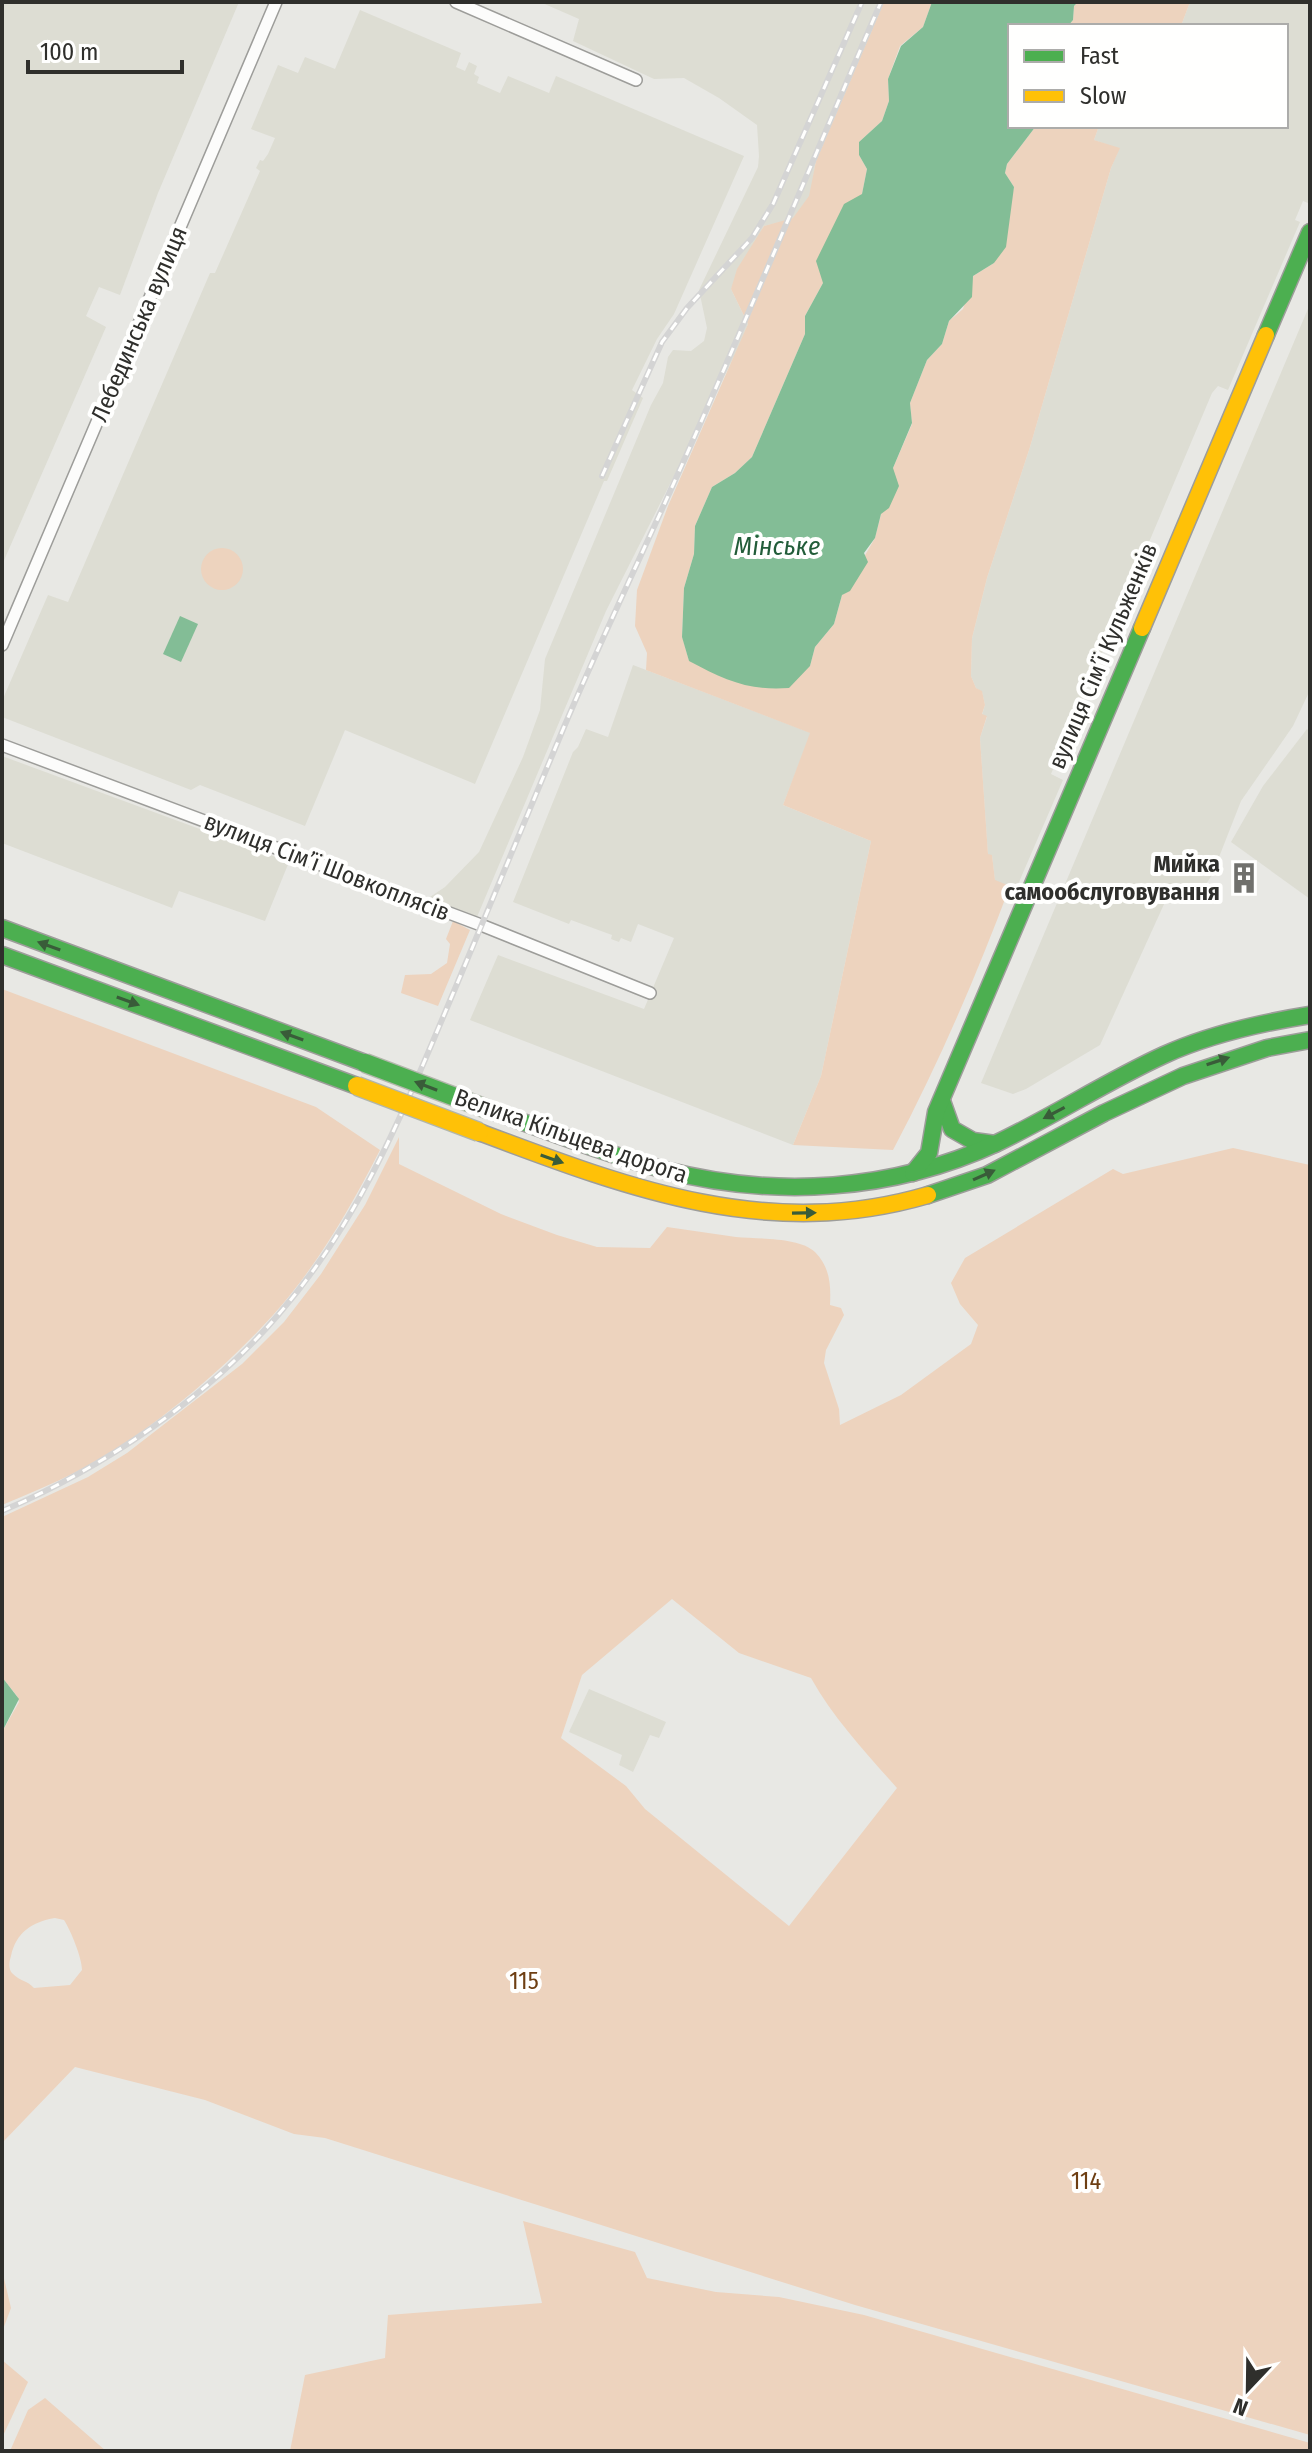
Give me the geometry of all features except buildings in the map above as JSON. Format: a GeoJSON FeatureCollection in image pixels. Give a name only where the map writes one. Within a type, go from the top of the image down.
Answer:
{"type":"FeatureCollection","features":[{"type":"Feature","properties":{"kind":"main road","name":"вулиця Сімʼї Кульженків"},"geometry":{"type":"LineString","coordinates":[[913,1173],[929,1153],[941,1099],[1310,232]]}},
{"type":"Feature","properties":{"kind":"main road","name":"Велика Кільцева дорога"},"geometry":{"type":"LineString","coordinates":[[2,928],[487,1109],[637,1161],[726,1182],[793,1188],[825,1188],[877,1181],[941,1165],[995,1144],[1166,1054],[1238,1029],[1310,1015]]}},
{"type":"Feature","properties":{"kind":"main road","name":"Велика Кільцева дорога"},"geometry":{"type":"LineString","coordinates":[[2,955],[622,1183],[712,1207],[788,1214],[850,1211],[906,1201],[957,1187],[987,1175],[1207,1064],[1254,1050],[1310,1040]]}},
{"type":"Feature","properties":{"kind":"main road"},"geometry":{"type":"LineString","coordinates":[[941,1099],[952,1129],[973,1141],[995,1144]]}},
{"type":"Feature","properties":{"kind":"street","name":"Лебединська вулиця"},"geometry":{"type":"LineString","coordinates":[[2,645],[276,2]]}},
{"type":"Feature","properties":{"kind":"street"},"geometry":{"type":"LineString","coordinates":[[456,2],[636,80]]}},
{"type":"Feature","properties":{"kind":"street","name":"вулиця Сімʼї Шовкоплясів"},"geometry":{"type":"LineString","coordinates":[[2,745],[481,925],[650,993]]}},
{"type":"Feature","properties":{"kind":"shaded area"},"geometry":{"type":"Polygon","coordinates":[[[2,2],[239,2],[158,193],[120,295],[99,287],[86,316],[106,327],[2,565],[2,2]]]}},
{"type":"Feature","properties":{"kind":"shaded area"},"geometry":{"type":"Polygon","coordinates":[[[540,2],[884,2],[816,161],[810,196],[794,219],[764,226],[731,289],[748,324],[740,345],[606,611],[477,917],[427,899],[445,887],[479,852],[523,757],[540,710],[545,659],[663,383],[668,357],[673,350],[691,351],[704,341],[707,328],[699,290],[758,167],[759,156],[757,125],[719,98],[684,78],[654,79],[573,41],[579,19],[540,2]]]}},
{"type":"Feature","properties":{"kind":"shaded area"},"geometry":{"type":"Polygon","coordinates":[[[1190,2],[1310,2],[1310,199],[1308,203],[1303,201],[1295,220],[1300,222],[1228,390],[1218,386],[1212,393],[1051,774],[1063,780],[1016,889],[995,881],[992,855],[988,855],[980,738],[987,717],[982,715],[985,705],[982,692],[976,688],[971,676],[972,638],[987,578],[1030,447],[1119,149],[1094,140],[1098,128],[1288,128],[1288,24],[1182,24],[1190,2]]]}},
{"type":"Feature","properties":{"kind":"shaded area"},"geometry":{"type":"Polygon","coordinates":[[[360,10],[461,53],[456,67],[465,71],[469,62],[477,66],[474,74],[479,77],[477,83],[500,93],[508,76],[549,93],[556,76],[744,156],[674,314],[657,339],[632,390],[643,398],[607,481],[604,481],[475,784],[345,730],[305,826],[200,785],[191,790],[2,717],[2,701],[48,595],[68,602],[210,273],[215,273],[260,171],[256,168],[268,154],[275,138],[251,129],[278,65],[298,73],[305,57],[335,69],[360,10]]]}},
{"type":"Feature","properties":{"kind":"shaded area"},"geometry":{"type":"Polygon","coordinates":[[[1310,304],[1310,690],[1293,726],[1241,801],[1212,875],[1195,901],[1170,891],[1100,1045],[1013,1094],[981,1083],[1310,304]]]}},
{"type":"Feature","properties":{"kind":"shaded area"},"geometry":{"type":"Polygon","coordinates":[[[633,665],[811,733],[783,805],[871,841],[821,1076],[793,1145],[470,1020],[498,955],[644,1009],[674,938],[638,924],[631,942],[621,938],[619,942],[611,939],[612,935],[571,920],[569,924],[513,902],[573,752],[586,729],[608,737],[633,665]]]}},
{"type":"Feature","properties":{"kind":"shaded area"},"geometry":{"type":"Polygon","coordinates":[[[1307,729],[1310,732],[1310,899],[1231,842],[1263,786],[1307,729]]]}},
{"type":"Feature","properties":{"kind":"shaded area"},"geometry":{"type":"Polygon","coordinates":[[[2,756],[289,862],[265,921],[179,891],[172,908],[2,843],[2,756]]]}},
{"type":"Feature","properties":{"kind":"shaded area"},"geometry":{"type":"Polygon","coordinates":[[[589,1689],[666,1722],[659,1738],[650,1735],[633,1772],[619,1765],[622,1755],[569,1732],[589,1689]]]}},
{"type":"Feature","properties":{"kind":"green space"},"geometry":{"type":"Polygon","coordinates":[[[884,2],[932,2],[923,27],[900,46],[888,79],[889,101],[882,121],[859,142],[859,155],[867,169],[862,194],[805,316],[805,334],[752,457],[735,473],[712,487],[695,526],[694,554],[684,588],[682,636],[689,661],[810,666],[815,647],[834,624],[842,595],[875,538],[893,468],[912,424],[910,403],[927,360],[942,344],[949,321],[963,309],[973,276],[994,263],[1014,187],[1005,173],[1007,164],[1034,128],[1098,128],[1094,140],[1120,148],[1111,168],[1030,447],[987,578],[972,638],[971,676],[976,688],[982,691],[985,705],[982,714],[987,716],[980,738],[988,854],[992,855],[995,880],[1010,886],[956,1020],[893,1150],[793,1145],[821,1076],[871,841],[783,805],[810,733],[646,670],[647,653],[635,626],[637,590],[668,506],[748,324],[731,289],[737,269],[764,226],[793,218],[809,196],[816,161],[884,2]]]}},
{"type":"Feature","properties":{"kind":"green space"},"geometry":{"type":"Polygon","coordinates":[[[1078,2],[1190,2],[1182,24],[1070,24],[1078,2]]]}},
{"type":"Feature","properties":{"kind":"green space"},"geometry":{"type":"Polygon","coordinates":[[[222,548],[237,554],[243,569],[237,584],[222,590],[207,584],[201,569],[207,554],[222,548]]]}},
{"type":"Feature","properties":{"kind":"green space"},"geometry":{"type":"Polygon","coordinates":[[[453,921],[470,930],[438,1006],[401,993],[405,975],[431,974],[447,963],[450,944],[446,939],[453,921]]]}},
{"type":"Feature","properties":{"kind":"green space"},"geometry":{"type":"Polygon","coordinates":[[[2,989],[316,1107],[380,1150],[345,1214],[305,1276],[274,1314],[232,1357],[158,1420],[106,1456],[2,1505],[2,989]]]}},
{"type":"Feature","properties":{"kind":"green space"},"geometry":{"type":"Polygon","coordinates":[[[399,1137],[399,1164],[501,1214],[597,1247],[650,1248],[667,1227],[789,1241],[808,1247],[827,1270],[830,1305],[841,1308],[844,1315],[826,1350],[824,1363],[839,1409],[840,1425],[901,1395],[971,1344],[978,1325],[960,1304],[951,1283],[965,1258],[1113,1169],[1123,1174],[1233,1148],[1310,1165],[1310,2435],[855,2305],[325,2138],[294,2134],[205,2100],[75,2067],[2,2143],[2,1732],[19,1702],[2,1677],[2,1517],[88,1477],[127,1453],[242,1364],[284,1322],[321,1274],[365,1205],[399,1137]],[[672,1599],[582,1675],[561,1738],[626,1786],[645,1809],[789,1926],[897,1788],[840,1722],[811,1678],[739,1653],[672,1599]],[[55,1918],[39,1922],[26,1930],[13,1948],[10,1970],[34,1988],[70,1985],[82,1970],[67,1925],[64,1920],[55,1918]]]}},
{"type":"Feature","properties":{"kind":"green space"},"geometry":{"type":"Polygon","coordinates":[[[523,2221],[635,2252],[647,2278],[716,2292],[779,2297],[864,2315],[1310,2443],[1310,2451],[290,2451],[305,2375],[385,2358],[388,2315],[542,2303],[523,2221]]]}},
{"type":"Feature","properties":{"kind":"green space"},"geometry":{"type":"Polygon","coordinates":[[[2,2270],[11,2308],[2,2332],[2,2270]]]}},
{"type":"Feature","properties":{"kind":"green space"},"geometry":{"type":"Polygon","coordinates":[[[2,2360],[28,2382],[2,2438],[2,2360]]]}},
{"type":"Feature","properties":{"kind":"green space"},"geometry":{"type":"Polygon","coordinates":[[[45,2398],[106,2451],[10,2451],[28,2410],[45,2398]]]}},
{"type":"Feature","properties":{"kind":"water","name":"Мінське"},"geometry":{"type":"Polygon","coordinates":[[[932,2],[1078,2],[1070,24],[1008,24],[1008,128],[1034,128],[1007,164],[1005,173],[1014,187],[1006,247],[994,263],[973,276],[972,297],[949,321],[942,344],[927,360],[910,403],[912,423],[893,468],[899,486],[889,508],[881,514],[875,538],[864,553],[868,562],[850,591],[842,595],[834,624],[815,647],[810,666],[789,688],[761,688],[737,683],[689,661],[682,637],[684,588],[694,554],[695,526],[712,487],[735,473],[752,457],[805,334],[805,316],[823,283],[816,261],[844,204],[862,194],[867,169],[859,155],[859,142],[882,121],[889,101],[888,79],[901,46],[923,27],[932,2]]]}},
{"type":"Feature","properties":{"kind":"water"},"geometry":{"type":"Polygon","coordinates":[[[180,616],[198,624],[181,662],[163,654],[180,616]]]}},
{"type":"Feature","properties":{"kind":"water"},"geometry":{"type":"Polygon","coordinates":[[[2,1677],[19,1699],[2,1732],[2,1677]]]}},
{"type":"Feature","properties":{"kind":"railway"},"geometry":{"type":"LineString","coordinates":[[602,476],[662,342],[687,308],[752,238],[773,204],[862,2]]}},
{"type":"Feature","properties":{"kind":"railway"},"geometry":{"type":"LineString","coordinates":[[2,1511],[40,1494],[115,1452],[186,1403],[219,1375],[278,1315],[308,1277],[359,1198],[420,1072],[580,691],[717,386],[881,2]]}},
{"type":"Feature","properties":{"kind":"traffic: fast"},"geometry":{"type":"LineString","coordinates":[[1266,335],[1310,232]]}},
{"type":"Feature","properties":{"kind":"traffic: fast"},"geometry":{"type":"LineString","coordinates":[[913,1173],[929,1153],[936,1112],[1142,628]]}},
{"type":"Feature","properties":{"kind":"traffic: fast"},"geometry":{"type":"LineString","coordinates":[[2,928],[365,1063]]}},
{"type":"Feature","properties":{"kind":"traffic: fast"},"geometry":{"type":"LineString","coordinates":[[2,955],[357,1086]]}},
{"type":"Feature","properties":{"kind":"traffic: fast"},"geometry":{"type":"LineString","coordinates":[[487,1109],[665,1170],[749,1185],[834,1185],[917,1172],[957,1159],[1018,1133],[1122,1076],[1181,1048],[1236,1030],[1310,1015]]}},
{"type":"Feature","properties":{"kind":"traffic: fast"},"geometry":{"type":"LineString","coordinates":[[928,1195],[987,1175],[1104,1113],[1183,1076],[1267,1048],[1310,1040]]}},
{"type":"Feature","properties":{"kind":"traffic: fast"},"geometry":{"type":"LineString","coordinates":[[365,1063],[487,1109]]}},
{"type":"Feature","properties":{"kind":"traffic: fast"},"geometry":{"type":"LineString","coordinates":[[942,1101],[952,1129],[973,1141],[995,1144]]}},
{"type":"Feature","properties":{"kind":"traffic: slow"},"geometry":{"type":"LineString","coordinates":[[1142,628],[1266,335]]}},
{"type":"Feature","properties":{"kind":"traffic: slow"},"geometry":{"type":"LineString","coordinates":[[357,1086],[479,1132]]}},
{"type":"Feature","properties":{"kind":"traffic: slow"},"geometry":{"type":"LineString","coordinates":[[479,1132],[644,1189],[699,1202],[755,1210],[811,1213],[869,1208],[928,1195]]}},
{"type":"Feature","properties":{"kind":"place","name":"Мийка самообслуговування"},"geometry":{"type":"Point","coordinates":[1244,878]}},
{"type":"Feature","properties":{"kind":"park label","name":"115"},"geometry":{"type":"Point","coordinates":[524,1981]}},
{"type":"Feature","properties":{"kind":"park label","name":"114"},"geometry":{"type":"Point","coordinates":[1086,2181]}}]}
